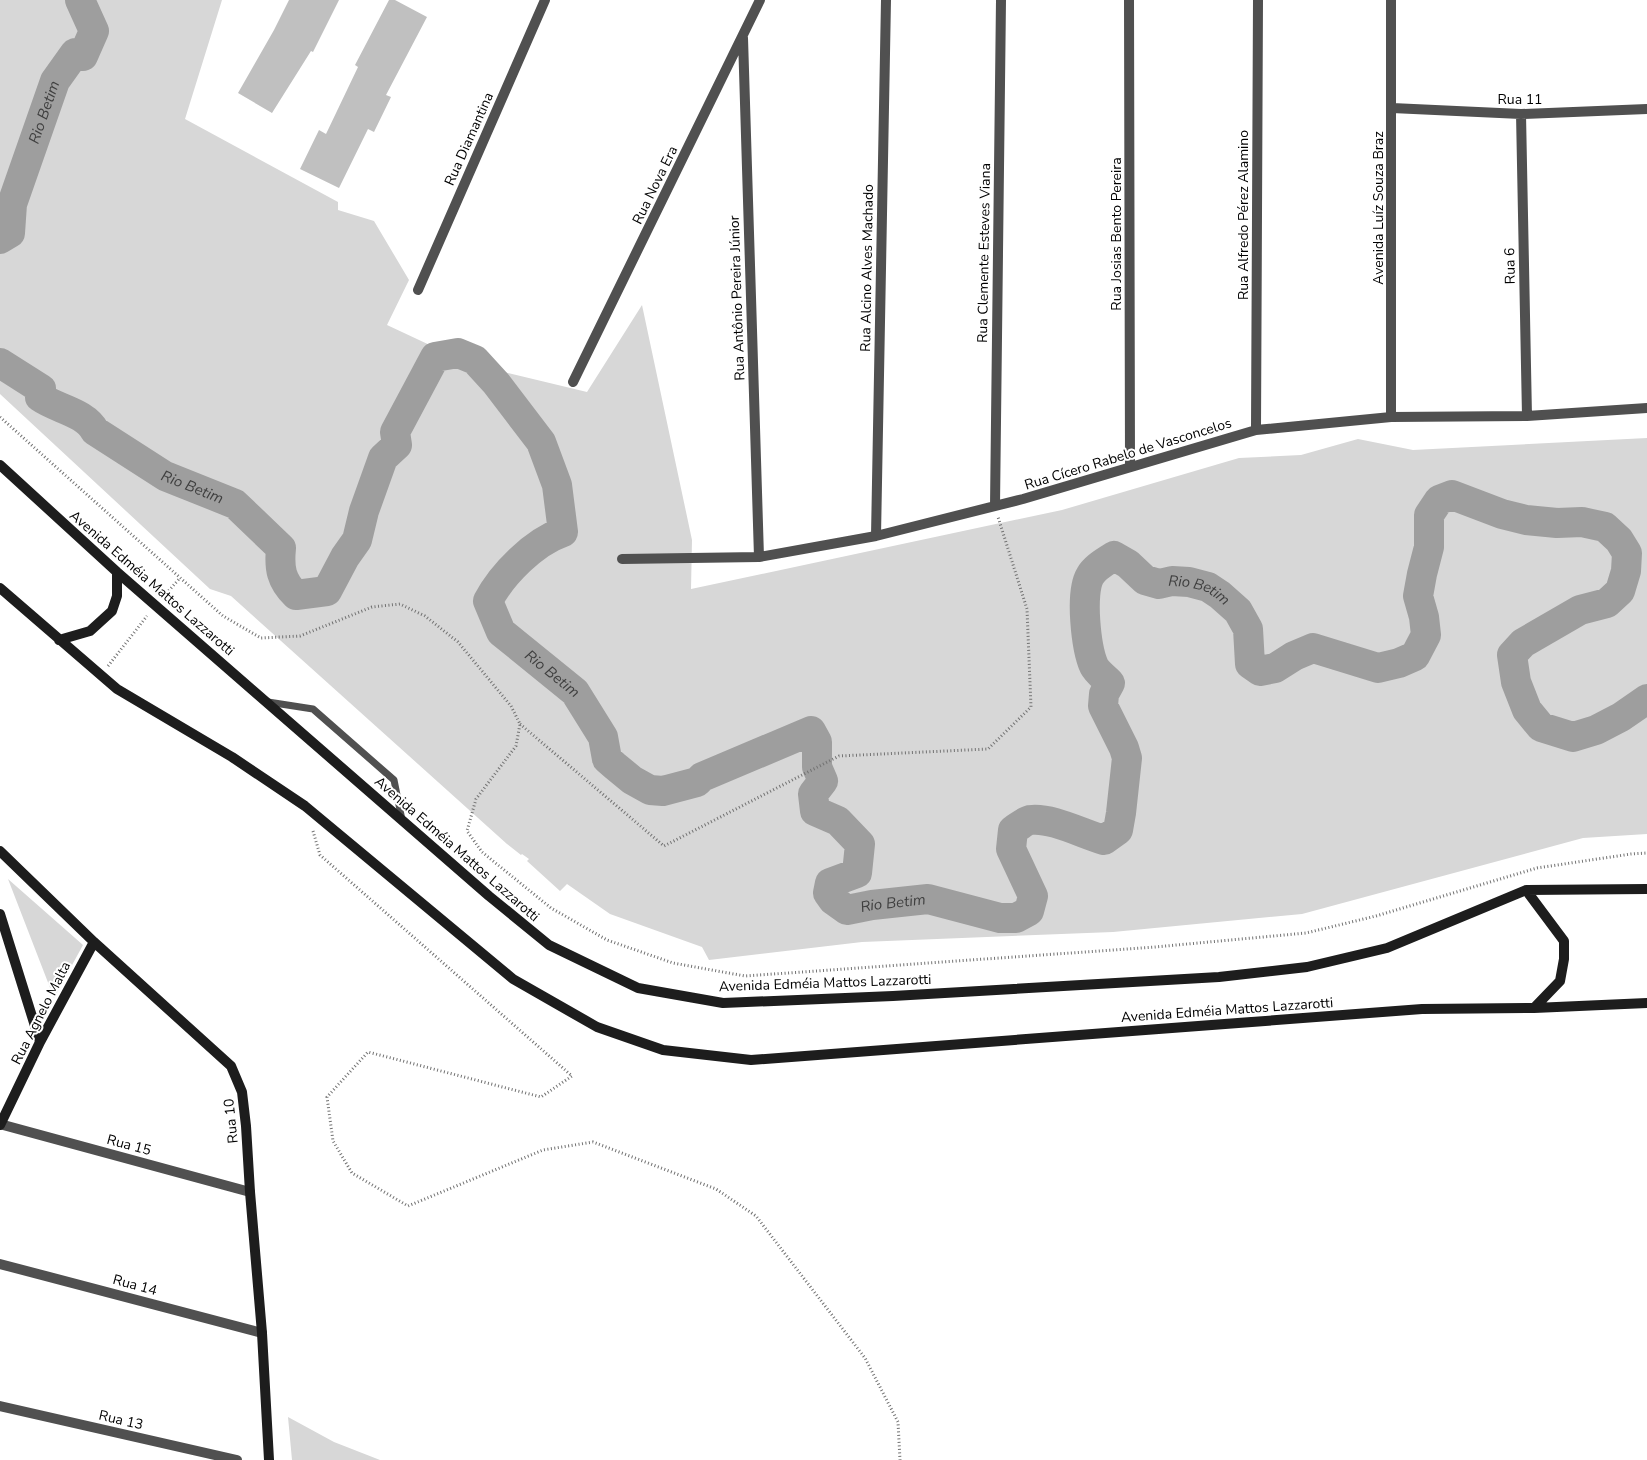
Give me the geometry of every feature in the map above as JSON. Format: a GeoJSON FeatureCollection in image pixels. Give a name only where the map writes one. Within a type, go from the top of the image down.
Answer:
{"type":"FeatureCollection","features":[{"type":"Feature","properties":{"kind":"main road","name":"Avenida Edméia Mattos Lazzarotti"},"geometry":{"type":"LineString","coordinates":[[0,465],[117,572],[549,945],[638,988],[723,1003],[892,996],[1219,977],[1307,966],[1387,948],[1526,890],[1647,889]]}},
{"type":"Feature","properties":{"kind":"main road"},"geometry":{"type":"LineString","coordinates":[[59,640],[90,631],[112,611],[117,596],[117,572]]}},
{"type":"Feature","properties":{"kind":"main road","name":"Avenida Edméia Mattos Lazzarotti"},"geometry":{"type":"LineString","coordinates":[[0,588],[117,689],[232,757],[305,806],[513,979],[597,1027],[663,1050],[751,1060],[1412,1010],[1534,1008],[1647,1003]]}},
{"type":"Feature","properties":{"kind":"main road","name":"Rua 10"},"geometry":{"type":"LineString","coordinates":[[0,851],[94,942],[231,1066],[242,1092],[246,1126],[262,1333],[269,1460]]}},
{"type":"Feature","properties":{"kind":"main road"},"geometry":{"type":"LineString","coordinates":[[1526,890],[1564,941],[1564,959],[1560,981],[1534,1008]]}},
{"type":"Feature","properties":{"kind":"main road"},"geometry":{"type":"LineString","coordinates":[[0,914],[40,1042]]}},
{"type":"Feature","properties":{"kind":"main road","name":"Rua Agnelo Malta"},"geometry":{"type":"LineString","coordinates":[[0,1125],[40,1042],[94,942]]}},
{"type":"Feature","properties":{"kind":"street","name":"Rua Diamantina"},"geometry":{"type":"LineString","coordinates":[[418,290],[545,0]]}},
{"type":"Feature","properties":{"kind":"street","name":"Rua Nova Era"},"geometry":{"type":"LineString","coordinates":[[573,382],[760,0]]}},
{"type":"Feature","properties":{"kind":"street","name":"Rua Alcino Alves Machado"},"geometry":{"type":"LineString","coordinates":[[876,536],[886,0]]}},
{"type":"Feature","properties":{"kind":"street","name":"Rua Clemente Esteves Viana"},"geometry":{"type":"LineString","coordinates":[[995,506],[1001,0]]}},
{"type":"Feature","properties":{"kind":"street","name":"Rua Josias Bento Pereira"},"geometry":{"type":"LineString","coordinates":[[1129,0],[1130,467]]}},
{"type":"Feature","properties":{"kind":"street","name":"Rua Alfredo Pérez Alamino"},"geometry":{"type":"LineString","coordinates":[[1256,430],[1258,0]]}},
{"type":"Feature","properties":{"kind":"street","name":"Avenida Luíz Souza Braz"},"geometry":{"type":"LineString","coordinates":[[1391,0],[1391,417]]}},
{"type":"Feature","properties":{"kind":"street","name":"Rua Antônio Pereira Júnior"},"geometry":{"type":"LineString","coordinates":[[743,38],[759,557]]}},
{"type":"Feature","properties":{"kind":"street","name":"Rua 11"},"geometry":{"type":"LineString","coordinates":[[1392,108],[1521,114],[1647,109]]}},
{"type":"Feature","properties":{"kind":"street","name":"Rua 6"},"geometry":{"type":"LineString","coordinates":[[1521,114],[1526,416]]}},
{"type":"Feature","properties":{"kind":"street","name":"Rua Cícero Rabelo de Vasconcelos"},"geometry":{"type":"LineString","coordinates":[[622,560],[759,557],[876,536],[995,506],[1256,430],[1391,417],[1526,416],[1647,408]]}},
{"type":"Feature","properties":{"kind":"street","name":"Rua 15"},"geometry":{"type":"LineString","coordinates":[[0,1125],[250,1192]]}},
{"type":"Feature","properties":{"kind":"street","name":"Rua 14"},"geometry":{"type":"LineString","coordinates":[[0,1264],[262,1333]]}},
{"type":"Feature","properties":{"kind":"street","name":"Rua 13"},"geometry":{"type":"LineString","coordinates":[[0,1406],[237,1460]]}},
{"type":"Feature","properties":{"kind":"lane"},"geometry":{"type":"LineString","coordinates":[[266,701],[313,709],[394,780],[402,820]]}},
{"type":"Feature","properties":{"kind":"path"},"geometry":{"type":"LineString","coordinates":[[0,417],[224,616],[261,638],[300,636],[372,606],[400,604],[425,616],[458,642],[511,706],[520,724],[664,846],[839,756],[988,749],[1031,707],[1026,610],[995,506]]}},
{"type":"Feature","properties":{"kind":"path"},"geometry":{"type":"LineString","coordinates":[[101,676],[155,605],[180,578]]}},
{"type":"Feature","properties":{"kind":"path"},"geometry":{"type":"LineString","coordinates":[[520,724],[516,746],[476,799],[467,831],[482,852],[551,908],[607,940],[673,963],[745,976],[1145,948],[1306,933],[1376,916],[1537,868],[1647,853]]}},
{"type":"Feature","properties":{"kind":"path"},"geometry":{"type":"LineString","coordinates":[[305,806],[320,856],[572,1076],[541,1097],[368,1052],[327,1097],[333,1141],[352,1173],[408,1206],[543,1150],[593,1142],[716,1189],[756,1216],[865,1358],[898,1422],[900,1460]]}},
{"type":"Feature","properties":{"kind":"shaded area"},"geometry":{"type":"Polygon","coordinates":[[[0,0],[222,0],[185,119],[338,202],[338,210],[374,221],[409,280],[387,325],[481,369],[495,370],[587,392],[642,305],[692,540],[691,589],[1062,510],[1239,458],[1301,455],[1358,439],[1413,450],[1647,438],[1647,834],[1583,838],[1302,914],[1113,932],[862,942],[709,960],[702,947],[610,914],[567,884],[560,891],[527,861],[529,859],[507,844],[231,596],[210,589],[0,394],[0,0]]]}},
{"type":"Feature","properties":{"kind":"shaded area"},"geometry":{"type":"Polygon","coordinates":[[[8,879],[83,945],[54,998],[8,879]]]}},
{"type":"Feature","properties":{"kind":"shaded area"},"geometry":{"type":"Polygon","coordinates":[[[288,1417],[334,1442],[380,1460],[292,1460],[288,1417]]]}},
{"type":"Feature","properties":{"kind":"building"},"geometry":{"type":"Polygon","coordinates":[[[289,0],[339,0],[313,52],[311,51],[272,113],[238,93],[289,0]]]}},
{"type":"Feature","properties":{"kind":"building"},"geometry":{"type":"Polygon","coordinates":[[[389,0],[395,0],[427,17],[386,95],[391,97],[374,132],[368,129],[339,188],[300,169],[319,130],[326,134],[358,67],[355,65],[389,0]]]}},
{"type":"Feature","properties":{"kind":"waterway","name":"Rio Betim"},"geometry":{"type":"LineString","coordinates":[[0,239],[10,233],[12,204],[55,81],[75,53],[83,56],[94,31],[80,0]]}},
{"type":"Feature","properties":{"kind":"waterway","name":"Rio Betim"},"geometry":{"type":"LineString","coordinates":[[0,363],[41,389],[40,397],[85,419],[95,431],[165,476],[235,504],[281,548],[280,562],[282,574],[287,585],[296,595],[327,591],[345,557],[357,540],[364,511],[383,458],[397,445],[395,432],[435,357],[458,353],[475,360],[496,383],[541,442],[557,485],[563,532],[530,551],[510,570],[494,591],[488,601],[501,632],[575,692],[603,737],[607,759],[632,780],[650,790],[663,791],[697,782],[702,777],[811,731],[817,742],[817,767],[823,781],[813,794],[815,811],[838,821],[860,844],[857,873],[830,883],[828,893],[833,900],[847,910],[872,905],[928,899],[1000,918],[1016,918],[1029,911],[1033,896],[1011,849],[1013,830],[1030,820],[1057,823],[1104,840],[1118,830],[1127,758],[1103,706],[1104,694],[1110,683],[1094,666],[1085,621],[1085,595],[1090,576],[1097,567],[1114,556],[1128,564],[1145,580],[1159,584],[1172,581],[1189,582],[1208,587],[1220,595],[1238,611],[1248,629],[1250,664],[1260,671],[1275,668],[1294,656],[1313,648],[1378,668],[1399,663],[1415,656],[1426,635],[1424,617],[1418,596],[1429,547],[1429,515],[1439,500],[1452,495],[1502,514],[1526,520],[1557,523],[1582,522],[1605,527],[1619,540],[1627,553],[1626,571],[1620,591],[1607,603],[1580,610],[1523,643],[1512,655],[1516,682],[1527,710],[1541,727],[1573,737],[1596,730],[1621,717],[1647,699]]}}]}
